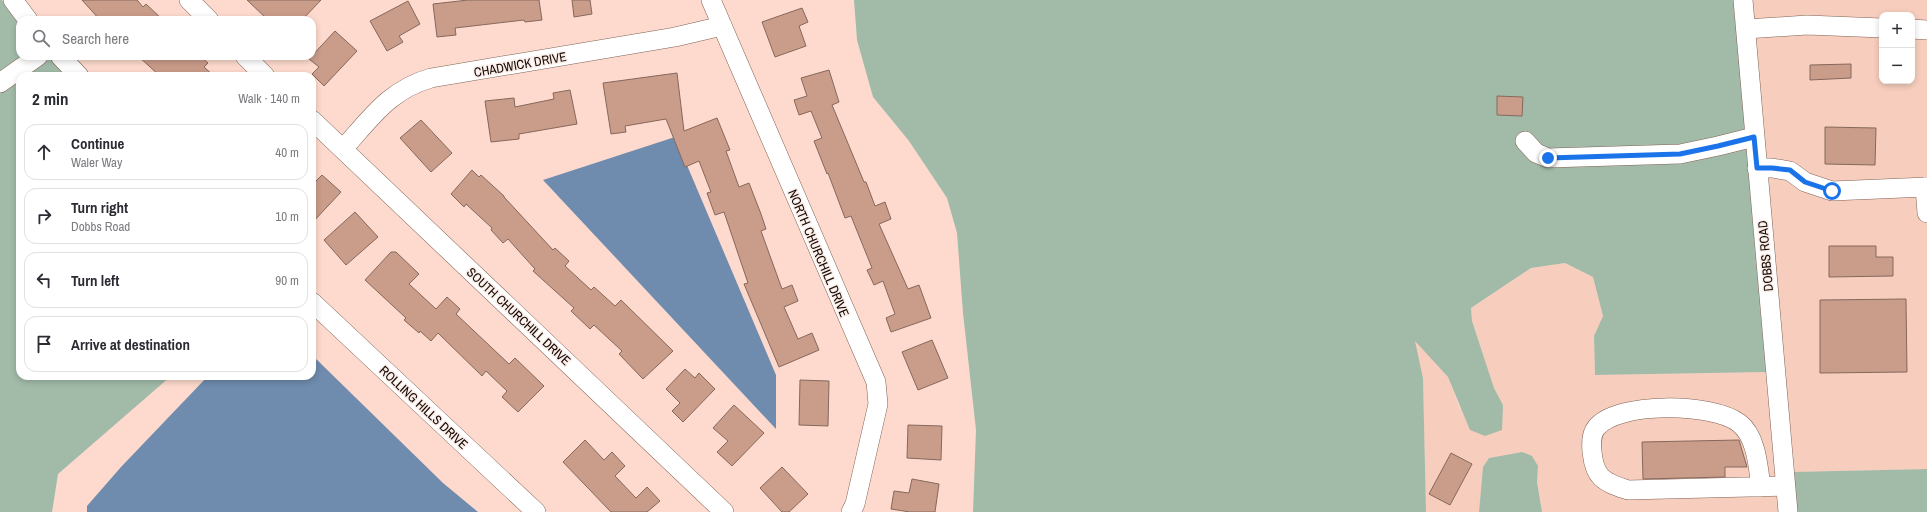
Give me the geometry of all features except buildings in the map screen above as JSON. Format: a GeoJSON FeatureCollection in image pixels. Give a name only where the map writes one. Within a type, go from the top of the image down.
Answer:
{"type":"FeatureCollection","features":[{"type":"Feature","properties":{"kind":"street"},"geometry":{"type":"LineString","coordinates":[[13,0],[25,16]]}},
{"type":"Feature","properties":{"kind":"street"},"geometry":{"type":"LineString","coordinates":[[189,0],[205,16]]}},
{"type":"Feature","properties":{"kind":"street","name":"NORTH CHURCHILL DRIVE"},"geometry":{"type":"LineString","coordinates":[[711,0],[876,382],[878,404],[855,504],[851,512]]}},
{"type":"Feature","properties":{"kind":"street","name":"DOBBS ROAD"},"geometry":{"type":"LineString","coordinates":[[1743,0],[1788,512]]}},
{"type":"Feature","properties":{"kind":"street"},"geometry":{"type":"LineString","coordinates":[[1746,29],[1807,25],[1879,28]]}},
{"type":"Feature","properties":{"kind":"street","name":"CHADWICK DRIVE"},"geometry":{"type":"LineString","coordinates":[[342,149],[388,100],[401,90],[416,83],[438,77],[675,37],[722,26]]}},
{"type":"Feature","properties":{"kind":"street"},"geometry":{"type":"LineString","coordinates":[[1915,29],[1927,30]]}},
{"type":"Feature","properties":{"kind":"street"},"geometry":{"type":"LineString","coordinates":[[0,83],[32,60]]}},
{"type":"Feature","properties":{"kind":"street"},"geometry":{"type":"LineString","coordinates":[[64,60],[75,72]]}},
{"type":"Feature","properties":{"kind":"street"},"geometry":{"type":"LineString","coordinates":[[249,60],[259,72]]}},
{"type":"Feature","properties":{"kind":"street","name":"SOUTH CHURCHILL DRIVE"},"geometry":{"type":"LineString","coordinates":[[316,124],[724,512]]}},
{"type":"Feature","properties":{"kind":"street"},"geometry":{"type":"LineString","coordinates":[[1525,141],[1536,153],[1548,158],[1680,154],[1754,137]]}},
{"type":"Feature","properties":{"kind":"street"},"geometry":{"type":"LineString","coordinates":[[1757,168],[1790,170],[1805,182],[1832,191],[1926,187],[1927,213]]}},
{"type":"Feature","properties":{"kind":"street","name":"ROLLING HILLS DRIVE"},"geometry":{"type":"LineString","coordinates":[[316,306],[536,512]]}},
{"type":"Feature","properties":{"kind":"street"},"geometry":{"type":"LineString","coordinates":[[1761,487],[1757,460],[1749,435],[1739,423],[1720,414],[1683,408],[1650,408],[1626,412],[1607,418],[1596,428],[1591,437],[1593,456],[1600,476],[1614,485],[1628,490],[1761,487],[1785,486]]}},
{"type":"Feature","properties":{"kind":"shaded area"},"geometry":{"type":"Polygon","coordinates":[[[1750,0],[1927,0],[1927,469],[1792,472],[1750,0]]]}},
{"type":"Feature","properties":{"kind":"shaded area"},"geometry":{"type":"Polygon","coordinates":[[[1565,263],[1593,277],[1603,316],[1594,336],[1595,375],[1768,372],[1780,512],[1542,512],[1537,482],[1538,466],[1522,452],[1489,458],[1483,467],[1479,512],[1426,512],[1423,378],[1415,340],[1448,377],[1460,409],[1503,405],[1494,388],[1472,321],[1471,308],[1531,268],[1565,263]]]}},
{"type":"Feature","properties":{"kind":"green space"},"geometry":{"type":"Polygon","coordinates":[[[0,0],[2,0],[16,18],[16,60],[51,60],[64,72],[16,72],[16,380],[166,380],[58,474],[52,512],[0,512],[0,0]]]}},
{"type":"Feature","properties":{"kind":"green space"},"geometry":{"type":"Polygon","coordinates":[[[854,0],[1735,0],[1768,372],[1595,375],[1594,336],[1603,316],[1593,277],[1565,263],[1531,268],[1471,308],[1472,321],[1494,388],[1503,405],[1502,430],[1485,436],[1470,430],[1448,377],[1415,341],[1423,378],[1426,512],[973,512],[976,430],[963,313],[957,233],[947,198],[909,141],[873,97],[857,40],[854,0]]]}},
{"type":"Feature","properties":{"kind":"green space"},"geometry":{"type":"Polygon","coordinates":[[[1522,452],[1532,456],[1538,466],[1537,482],[1542,512],[1479,512],[1483,467],[1489,458],[1522,452]]]}},
{"type":"Feature","properties":{"kind":"green space"},"geometry":{"type":"Polygon","coordinates":[[[1927,469],[1927,512],[1795,512],[1792,472],[1927,469]]]}},
{"type":"Feature","properties":{"kind":"water"},"geometry":{"type":"Polygon","coordinates":[[[675,137],[776,375],[776,429],[543,180],[675,137]]]}},
{"type":"Feature","properties":{"kind":"water"},"geometry":{"type":"Polygon","coordinates":[[[316,359],[443,483],[478,512],[87,512],[87,506],[121,467],[204,380],[316,380],[316,359]]]}},
{"type":"Feature","properties":{"kind":"route"},"geometry":{"type":"LineString","coordinates":[[1548,158],[1680,154],[1754,137],[1757,168],[1790,170],[1797,174],[1805,182],[1832,191]]}}]}
